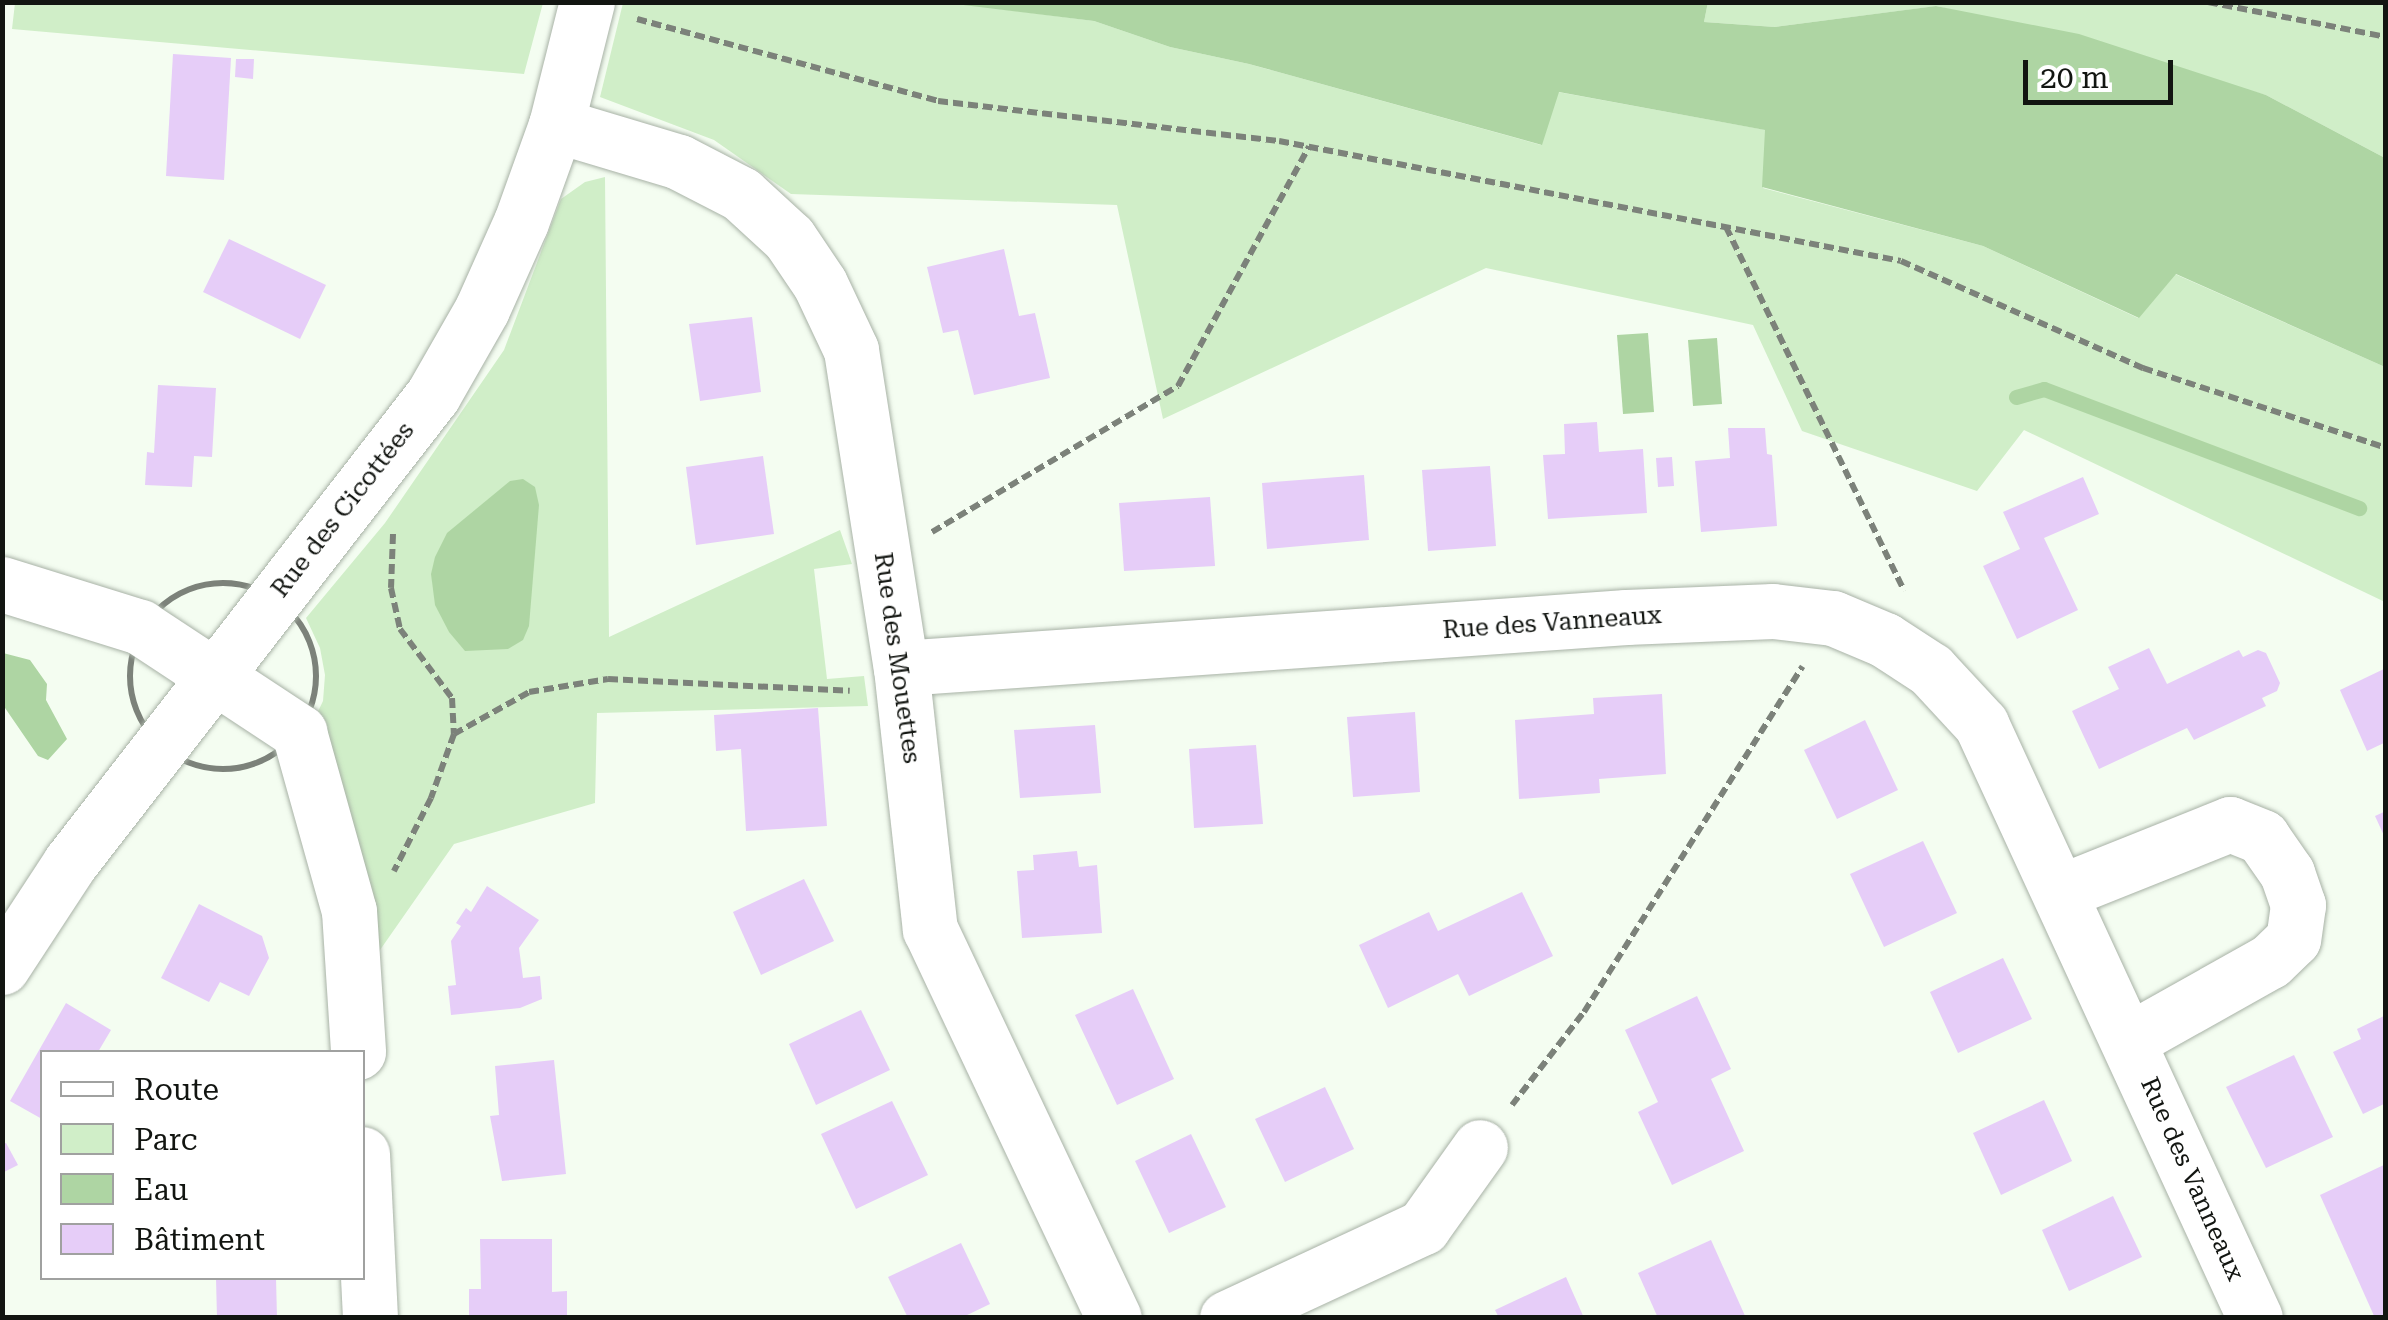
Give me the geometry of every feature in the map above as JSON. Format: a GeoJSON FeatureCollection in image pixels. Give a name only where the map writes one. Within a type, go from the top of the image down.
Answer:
{"type":"FeatureCollection","features":[{"type":"Feature","properties":{"kind":"street","name":"Rue des Cicottées"},"geometry":{"type":"LineString","coordinates":[[2,967],[70,863],[433,395],[482,310],[522,222],[556,124],[587,4]]}},
{"type":"Feature","properties":{"kind":"street","name":"Rue des Mouettes"},"geometry":{"type":"LineString","coordinates":[[556,124],[679,162],[741,194],[788,238],[820,284],[850,350],[902,679],[930,929],[1114,1318]]}},
{"type":"Feature","properties":{"kind":"street"},"geometry":{"type":"LineString","coordinates":[[2,584],[140,628],[214,673],[298,732],[349,910],[358,1050]]}},
{"type":"Feature","properties":{"kind":"street","name":"Rue des Vanneaux"},"geometry":{"type":"LineString","coordinates":[[902,679],[1626,616],[1773,611],[1833,618],[1884,640],[1931,670],[1981,724],[2255,1318]]}},
{"type":"Feature","properties":{"kind":"street"},"geometry":{"type":"LineString","coordinates":[[2060,892],[2230,824],[2262,837],[2287,873],[2298,904],[2293,939],[2270,961],[2129,1040]]}},
{"type":"Feature","properties":{"kind":"street"},"geometry":{"type":"LineString","coordinates":[[1227,1318],[1424,1226],[1480,1146]]}},
{"type":"Feature","properties":{"kind":"street"},"geometry":{"type":"LineString","coordinates":[[365,1216],[370,1318]]}},
{"type":"Feature","properties":{"kind":"path"},"geometry":{"type":"LineString","coordinates":[[2208,2],[2386,37]]}},
{"type":"Feature","properties":{"kind":"path"},"geometry":{"type":"LineString","coordinates":[[587,4],[938,100],[1309,147],[1902,262],[2143,368],[2386,448]]}},
{"type":"Feature","properties":{"kind":"path"},"geometry":{"type":"LineString","coordinates":[[884,561],[1178,386],[1309,147]]}},
{"type":"Feature","properties":{"kind":"path"},"geometry":{"type":"LineString","coordinates":[[1726,228],[1908,598],[1884,640]]}},
{"type":"Feature","properties":{"kind":"path"},"geometry":{"type":"LineString","coordinates":[[349,910],[383,892],[430,798],[454,734],[452,698],[400,629],[391,588],[393,517],[369,478]]}},
{"type":"Feature","properties":{"kind":"path"},"geometry":{"type":"LineString","coordinates":[[1480,1146],[1584,1012],[1833,618]]}},
{"type":"Feature","properties":{"kind":"path"},"geometry":{"type":"LineString","coordinates":[[454,734],[529,692],[608,679],[902,679]]}},
{"type":"Feature","properties":{"kind":"green space"},"geometry":{"type":"Polygon","coordinates":[[[15,2],[543,3],[524,74],[12,29],[15,2]]]}},
{"type":"Feature","properties":{"kind":"green space"},"geometry":{"type":"Polygon","coordinates":[[[947,2],[1094,21],[1170,47],[1249,64],[1541,145],[1558,92],[1766,130],[1763,188],[1983,246],[2138,318],[2175,274],[2385,367],[2385,602],[2024,430],[1977,491],[1802,431],[1753,325],[1486,268],[1163,419],[1117,205],[791,194],[714,140],[600,97],[623,3],[947,2]]]}},
{"type":"Feature","properties":{"kind":"green space"},"geometry":{"type":"Polygon","coordinates":[[[1708,2],[2385,3],[2385,158],[2266,95],[1937,6],[1775,27],[1704,22],[1708,2]]]}},
{"type":"Feature","properties":{"kind":"green space"},"geometry":{"type":"Polygon","coordinates":[[[605,177],[609,637],[840,530],[852,564],[814,569],[827,679],[864,676],[868,706],[597,713],[595,803],[454,844],[373,960],[312,724],[323,701],[325,675],[320,648],[306,618],[385,523],[504,350],[561,199],[585,182],[605,177]]]}},
{"type":"Feature","properties":{"kind":"water"},"geometry":{"type":"Polygon","coordinates":[[[1708,2],[1704,22],[1775,27],[1936,6],[2079,34],[2266,95],[2385,158],[2385,367],[2176,274],[2139,318],[1983,246],[1762,187],[1765,130],[1559,92],[1542,145],[1249,64],[1170,47],[1094,21],[947,3],[1708,2]]]}},
{"type":"Feature","properties":{"kind":"water"},"geometry":{"type":"Polygon","coordinates":[[[1648,333],[1654,412],[1623,414],[1617,335],[1648,333]]]}},
{"type":"Feature","properties":{"kind":"water"},"geometry":{"type":"Polygon","coordinates":[[[1717,338],[1722,404],[1693,406],[1688,340],[1717,338]]]}},
{"type":"Feature","properties":{"kind":"water"},"geometry":{"type":"Polygon","coordinates":[[[523,479],[535,487],[539,505],[529,626],[523,640],[508,649],[465,651],[449,632],[435,605],[431,574],[435,557],[447,533],[510,481],[523,479]]]}},
{"type":"Feature","properties":{"kind":"water"},"geometry":{"type":"Polygon","coordinates":[[[3,653],[30,660],[47,684],[46,700],[67,739],[48,760],[38,756],[3,705],[3,653]]]}},
{"type":"Feature","properties":{"kind":"building"},"geometry":{"type":"Polygon","coordinates":[[[173,54],[231,58],[224,180],[166,176],[173,54]]]}},
{"type":"Feature","properties":{"kind":"building"},"geometry":{"type":"Polygon","coordinates":[[[236,59],[254,59],[253,79],[235,77],[236,59]]]}},
{"type":"Feature","properties":{"kind":"building"},"geometry":{"type":"Polygon","coordinates":[[[229,239],[326,285],[300,339],[203,292],[229,239]]]}},
{"type":"Feature","properties":{"kind":"building"},"geometry":{"type":"Polygon","coordinates":[[[1004,249],[1019,316],[1035,313],[1050,378],[974,395],[958,330],[943,333],[927,267],[1004,249]]]}},
{"type":"Feature","properties":{"kind":"building"},"geometry":{"type":"Polygon","coordinates":[[[752,317],[761,392],[700,401],[689,324],[752,317]]]}},
{"type":"Feature","properties":{"kind":"building"},"geometry":{"type":"Polygon","coordinates":[[[158,385],[216,388],[212,457],[194,456],[192,487],[145,485],[147,452],[154,453],[158,385]]]}},
{"type":"Feature","properties":{"kind":"building"},"geometry":{"type":"Polygon","coordinates":[[[1597,422],[1599,452],[1643,449],[1647,513],[1548,519],[1543,455],[1565,454],[1564,424],[1597,422]]]}},
{"type":"Feature","properties":{"kind":"building"},"geometry":{"type":"Polygon","coordinates":[[[1728,428],[1765,428],[1767,454],[1772,455],[1777,526],[1701,532],[1695,461],[1730,458],[1728,428]]]}},
{"type":"Feature","properties":{"kind":"building"},"geometry":{"type":"Polygon","coordinates":[[[763,456],[774,534],[696,545],[686,467],[763,456]]]}},
{"type":"Feature","properties":{"kind":"building"},"geometry":{"type":"Polygon","coordinates":[[[1672,457],[1674,486],[1658,487],[1656,458],[1672,457]]]}},
{"type":"Feature","properties":{"kind":"building"},"geometry":{"type":"Polygon","coordinates":[[[1490,466],[1496,546],[1428,551],[1422,470],[1490,466]]]}},
{"type":"Feature","properties":{"kind":"building"},"geometry":{"type":"Polygon","coordinates":[[[1364,475],[1369,540],[1267,549],[1262,483],[1364,475]]]}},
{"type":"Feature","properties":{"kind":"building"},"geometry":{"type":"Polygon","coordinates":[[[2083,477],[2099,514],[2044,538],[2078,610],[2017,639],[1983,566],[2020,549],[2003,512],[2083,477]]]}},
{"type":"Feature","properties":{"kind":"building"},"geometry":{"type":"Polygon","coordinates":[[[1210,497],[1215,566],[1124,571],[1119,503],[1210,497]]]}},
{"type":"Feature","properties":{"kind":"building"},"geometry":{"type":"Polygon","coordinates":[[[2149,648],[2167,684],[2239,650],[2243,657],[2258,650],[2266,653],[2280,683],[2277,691],[2262,698],[2266,706],[2194,740],[2187,728],[2099,769],[2072,711],[2119,689],[2108,667],[2149,648]]]}},
{"type":"Feature","properties":{"kind":"building"},"geometry":{"type":"Polygon","coordinates":[[[2386,668],[2386,742],[2367,751],[2340,690],[2386,668]]]}},
{"type":"Feature","properties":{"kind":"building"},"geometry":{"type":"Polygon","coordinates":[[[1662,694],[1666,774],[1599,779],[1600,793],[1519,799],[1515,720],[1594,714],[1593,698],[1662,694]]]}},
{"type":"Feature","properties":{"kind":"building"},"geometry":{"type":"Polygon","coordinates":[[[818,708],[827,826],[746,831],[741,749],[716,751],[714,715],[818,708]]]}},
{"type":"Feature","properties":{"kind":"building"},"geometry":{"type":"Polygon","coordinates":[[[1415,712],[1420,792],[1353,797],[1347,717],[1415,712]]]}},
{"type":"Feature","properties":{"kind":"building"},"geometry":{"type":"Polygon","coordinates":[[[1865,720],[1898,790],[1837,819],[1804,750],[1865,720]]]}},
{"type":"Feature","properties":{"kind":"building"},"geometry":{"type":"Polygon","coordinates":[[[1095,725],[1101,793],[1020,798],[1014,730],[1095,725]]]}},
{"type":"Feature","properties":{"kind":"building"},"geometry":{"type":"Polygon","coordinates":[[[1256,745],[1263,824],[1194,828],[1189,749],[1256,745]]]}},
{"type":"Feature","properties":{"kind":"building"},"geometry":{"type":"Polygon","coordinates":[[[2386,811],[2386,840],[2375,816],[2386,811]]]}},
{"type":"Feature","properties":{"kind":"building"},"geometry":{"type":"Polygon","coordinates":[[[1923,841],[1957,913],[1884,947],[1850,874],[1923,841]]]}},
{"type":"Feature","properties":{"kind":"building"},"geometry":{"type":"Polygon","coordinates":[[[1077,851],[1079,867],[1097,865],[1102,933],[1022,938],[1017,871],[1034,870],[1033,855],[1077,851]]]}},
{"type":"Feature","properties":{"kind":"building"},"geometry":{"type":"Polygon","coordinates":[[[804,879],[834,941],[761,975],[733,912],[804,879]]]}},
{"type":"Feature","properties":{"kind":"building"},"geometry":{"type":"Polygon","coordinates":[[[487,886],[539,920],[519,948],[523,978],[540,976],[542,999],[520,1008],[451,1015],[448,986],[456,985],[451,941],[461,926],[456,923],[466,908],[471,912],[487,886]]]}},
{"type":"Feature","properties":{"kind":"building"},"geometry":{"type":"Polygon","coordinates":[[[1522,892],[1553,956],[1469,996],[1458,974],[1388,1008],[1359,945],[1429,912],[1438,931],[1522,892]]]}},
{"type":"Feature","properties":{"kind":"building"},"geometry":{"type":"Polygon","coordinates":[[[199,904],[262,936],[269,958],[249,996],[220,982],[209,1002],[161,978],[199,904]]]}},
{"type":"Feature","properties":{"kind":"building"},"geometry":{"type":"Polygon","coordinates":[[[2003,958],[2032,1019],[1958,1053],[1930,992],[2003,958]]]}},
{"type":"Feature","properties":{"kind":"building"},"geometry":{"type":"Polygon","coordinates":[[[1133,989],[1174,1079],[1117,1105],[1075,1015],[1133,989]]]}},
{"type":"Feature","properties":{"kind":"building"},"geometry":{"type":"Polygon","coordinates":[[[1697,996],[1731,1069],[1711,1079],[1744,1151],[1672,1185],[1638,1112],[1658,1102],[1625,1030],[1697,996]]]}},
{"type":"Feature","properties":{"kind":"building"},"geometry":{"type":"Polygon","coordinates":[[[66,1003],[111,1030],[99,1050],[40,1050],[40,1118],[10,1101],[66,1003]]]}},
{"type":"Feature","properties":{"kind":"building"},"geometry":{"type":"Polygon","coordinates":[[[861,1010],[890,1070],[816,1105],[789,1044],[861,1010]]]}},
{"type":"Feature","properties":{"kind":"building"},"geometry":{"type":"Polygon","coordinates":[[[2386,1015],[2386,1103],[2363,1114],[2333,1052],[2361,1039],[2357,1029],[2386,1015]]]}},
{"type":"Feature","properties":{"kind":"building"},"geometry":{"type":"Polygon","coordinates":[[[2294,1055],[2333,1137],[2266,1168],[2226,1087],[2294,1055]]]}},
{"type":"Feature","properties":{"kind":"building"},"geometry":{"type":"Polygon","coordinates":[[[554,1060],[566,1174],[502,1181],[490,1116],[499,1115],[495,1066],[554,1060]]]}},
{"type":"Feature","properties":{"kind":"building"},"geometry":{"type":"Polygon","coordinates":[[[1325,1087],[1354,1149],[1285,1182],[1255,1119],[1325,1087]]]}},
{"type":"Feature","properties":{"kind":"building"},"geometry":{"type":"Polygon","coordinates":[[[2044,1100],[2072,1161],[2001,1195],[1973,1133],[2044,1100]]]}},
{"type":"Feature","properties":{"kind":"building"},"geometry":{"type":"Polygon","coordinates":[[[892,1101],[928,1175],[856,1209],[821,1134],[892,1101]]]}},
{"type":"Feature","properties":{"kind":"building"},"geometry":{"type":"Polygon","coordinates":[[[1191,1134],[1226,1207],[1169,1233],[1135,1161],[1191,1134]]]}},
{"type":"Feature","properties":{"kind":"building"},"geometry":{"type":"Polygon","coordinates":[[[6,1143],[18,1165],[2,1173],[2,1144],[6,1143]]]}},
{"type":"Feature","properties":{"kind":"building"},"geometry":{"type":"Polygon","coordinates":[[[2386,1164],[2386,1318],[2375,1318],[2320,1195],[2386,1164]]]}},
{"type":"Feature","properties":{"kind":"building"},"geometry":{"type":"Polygon","coordinates":[[[2113,1196],[2142,1257],[2069,1291],[2042,1230],[2113,1196]]]}},
{"type":"Feature","properties":{"kind":"building"},"geometry":{"type":"Polygon","coordinates":[[[480,1239],[552,1239],[552,1292],[567,1291],[567,1318],[469,1318],[469,1289],[481,1289],[480,1239]]]}},
{"type":"Feature","properties":{"kind":"building"},"geometry":{"type":"Polygon","coordinates":[[[1711,1240],[1746,1318],[1658,1318],[1638,1273],[1711,1240]]]}},
{"type":"Feature","properties":{"kind":"building"},"geometry":{"type":"Polygon","coordinates":[[[961,1243],[990,1304],[961,1318],[908,1318],[888,1277],[961,1243]]]}},
{"type":"Feature","properties":{"kind":"building"},"geometry":{"type":"Polygon","coordinates":[[[1566,1277],[1584,1318],[1499,1318],[1495,1310],[1566,1277]]]}},
{"type":"Feature","properties":{"kind":"building"},"geometry":{"type":"Polygon","coordinates":[[[216,1280],[276,1280],[277,1318],[217,1318],[216,1280]]]}},
{"type":"Feature","properties":{"kind":"waterway"},"geometry":{"type":"LineString","coordinates":[[2016,397],[2044,389],[2359,508]]}}]}
